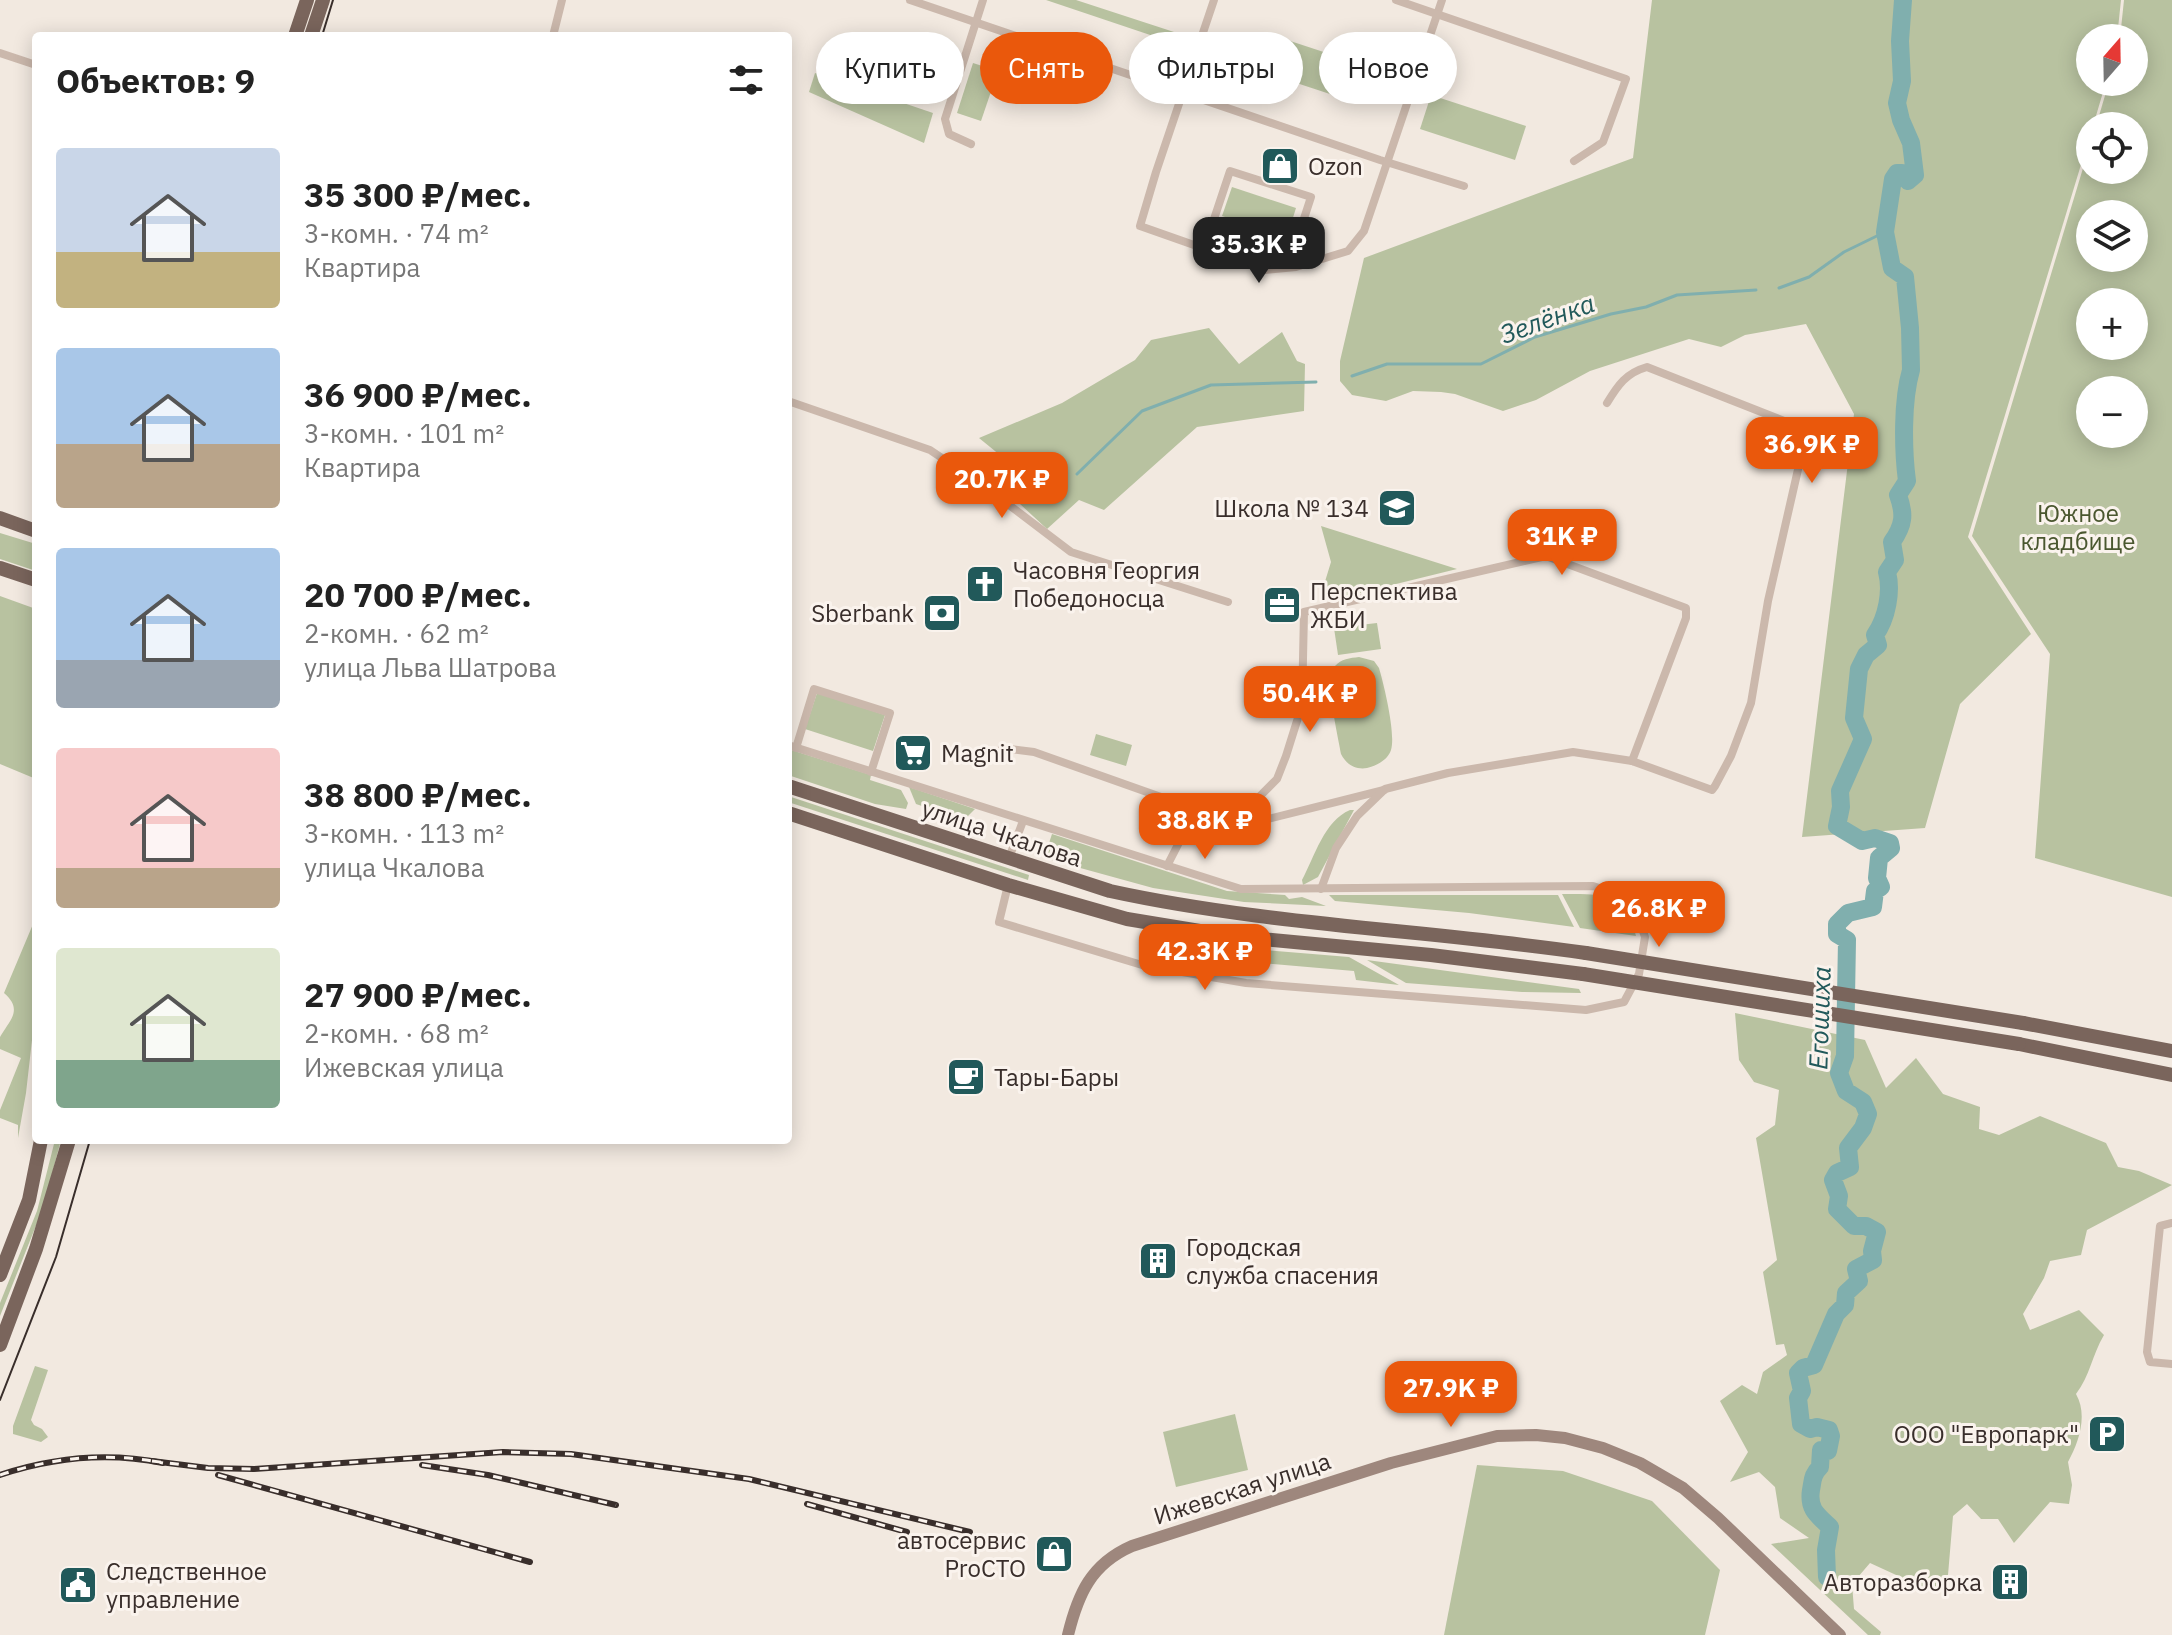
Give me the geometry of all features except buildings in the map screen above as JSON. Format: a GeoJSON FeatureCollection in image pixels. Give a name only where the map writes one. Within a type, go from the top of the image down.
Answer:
{"type":"FeatureCollection","features":[{"type":"Feature","properties":{"kind":"main road"},"geometry":{"type":"LineString","coordinates":[[296,32],[307,0]]}},
{"type":"Feature","properties":{"kind":"main road"},"geometry":{"type":"LineString","coordinates":[[312,32],[323,0]]}},
{"type":"Feature","properties":{"kind":"main road"},"geometry":{"type":"LineString","coordinates":[[0,518],[32,530]]}},
{"type":"Feature","properties":{"kind":"main road"},"geometry":{"type":"LineString","coordinates":[[0,568],[32,579]]}},
{"type":"Feature","properties":{"kind":"main road","name":"улица Чкалова"},"geometry":{"type":"LineString","coordinates":[[792,787],[1110,891],[1156,901],[1226,912],[1505,941],[2023,1023],[2172,1051]]}},
{"type":"Feature","properties":{"kind":"main road","name":"улица Чкалова"},"geometry":{"type":"LineString","coordinates":[[792,814],[1008,885],[1127,919],[1230,936],[1431,955],[1583,974],[2019,1044],[2172,1075]]}},
{"type":"Feature","properties":{"kind":"main road"},"geometry":{"type":"LineString","coordinates":[[0,1275],[29,1200],[40,1144]]}},
{"type":"Feature","properties":{"kind":"main road"},"geometry":{"type":"LineString","coordinates":[[0,1345],[36,1249],[68,1144]]}},
{"type":"Feature","properties":{"kind":"street"},"geometry":{"type":"LineString","coordinates":[[554,32],[562,0]]}},
{"type":"Feature","properties":{"kind":"street"},"geometry":{"type":"LineString","coordinates":[[910,0],[1129,74]]}},
{"type":"Feature","properties":{"kind":"street"},"geometry":{"type":"LineString","coordinates":[[971,144],[949,134],[945,119],[983,0]]}},
{"type":"Feature","properties":{"kind":"street"},"geometry":{"type":"LineString","coordinates":[[1203,32],[1214,0]]}},
{"type":"Feature","properties":{"kind":"street"},"geometry":{"type":"LineString","coordinates":[[1396,0],[1626,79],[1603,142],[1574,161]]}},
{"type":"Feature","properties":{"kind":"street"},"geometry":{"type":"LineString","coordinates":[[1179,104],[1140,226],[1265,270],[1282,270],[1348,251],[1364,231],[1442,0]]}},
{"type":"Feature","properties":{"kind":"street"},"geometry":{"type":"LineString","coordinates":[[0,53],[32,64]]}},
{"type":"Feature","properties":{"kind":"street"},"geometry":{"type":"LineString","coordinates":[[1218,104],[1464,186]]}},
{"type":"Feature","properties":{"kind":"street"},"geometry":{"type":"LineString","coordinates":[[1204,249],[1230,171],[1311,197],[1297,240],[1288,246],[1213,223]]}},
{"type":"Feature","properties":{"kind":"street"},"geometry":{"type":"LineString","coordinates":[[1002,748],[1034,752],[1192,808],[1260,821],[1448,773],[1573,752],[1632,761],[1712,790],[1731,756],[1751,703],[1768,601],[1807,430],[1647,367],[1620,381],[1607,403]]}},
{"type":"Feature","properties":{"kind":"street"},"geometry":{"type":"LineString","coordinates":[[792,402],[930,450],[1071,552],[1228,602]]}},
{"type":"Feature","properties":{"kind":"street"},"geometry":{"type":"LineString","coordinates":[[1232,817],[1255,801],[1277,779],[1286,756],[1302,705],[1304,612],[1546,556],[1686,608],[1686,618],[1632,761]]}},
{"type":"Feature","properties":{"kind":"street"},"geometry":{"type":"LineString","coordinates":[[871,772],[890,713],[814,689],[792,746],[871,772],[1023,821],[1241,889],[1593,886],[1627,897],[1645,937],[1639,974],[1624,1002],[1586,1010],[1246,983],[1142,965],[999,922],[1008,885]]}},
{"type":"Feature","properties":{"kind":"street"},"geometry":{"type":"LineString","coordinates":[[1321,889],[1336,848],[1357,816],[1385,789]]}},
{"type":"Feature","properties":{"kind":"street"},"geometry":{"type":"LineString","coordinates":[[1167,866],[1188,825],[1192,808]]}},
{"type":"Feature","properties":{"kind":"street"},"geometry":{"type":"LineString","coordinates":[[1009,858],[1023,821]]}},
{"type":"Feature","properties":{"kind":"street"},"geometry":{"type":"LineString","coordinates":[[2172,1223],[2160,1226],[2147,1352],[2150,1362],[2172,1364]]}},
{"type":"Feature","properties":{"kind":"street","name":"Ижевская улица"},"geometry":{"type":"LineString","coordinates":[[1068,1635],[1085,1585],[1101,1564],[1116,1553],[1391,1463],[1497,1436],[1536,1435],[1565,1438],[1603,1448],[1640,1463],[1683,1488],[1840,1635]]}},
{"type":"Feature","properties":{"kind":"green space"},"geometry":{"type":"Polygon","coordinates":[[[1046,0],[1076,0],[1174,32],[1141,32],[1046,0]]]}},
{"type":"Feature","properties":{"kind":"green space"},"geometry":{"type":"Polygon","coordinates":[[[1652,0],[2121,0],[2118,24],[2076,24],[2076,96],[2102,96],[2097,112],[2076,112],[2076,181],[1968,537],[2031,634],[1960,704],[1925,828],[1802,837],[1854,414],[1806,324],[1745,335],[1721,347],[1689,339],[1590,371],[1536,400],[1503,411],[1441,392],[1413,391],[1386,401],[1352,395],[1340,381],[1340,361],[1364,258],[1633,158],[1652,0]]]}},
{"type":"Feature","properties":{"kind":"green space","name":"Южное кладбище"},"geometry":{"type":"Polygon","coordinates":[[[2124,0],[2172,0],[2172,897],[2035,858],[2050,654],[1972,536],[2078,184],[2148,184],[2148,112],[2100,112],[2105,96],[2148,96],[2148,24],[2121,24],[2124,0]]]}},
{"type":"Feature","properties":{"kind":"green space"},"geometry":{"type":"Polygon","coordinates":[[[1303,45],[1319,50],[1319,90],[1303,85],[1303,45]]]}},
{"type":"Feature","properties":{"kind":"green space"},"geometry":{"type":"Polygon","coordinates":[[[973,63],[980,65],[980,104],[987,104],[981,121],[957,113],[960,104],[964,104],[964,91],[973,63]]]}},
{"type":"Feature","properties":{"kind":"green space"},"geometry":{"type":"Polygon","coordinates":[[[815,73],[816,73],[816,95],[809,92],[815,73]]]}},
{"type":"Feature","properties":{"kind":"green space"},"geometry":{"type":"Polygon","coordinates":[[[1457,103],[1526,126],[1515,160],[1420,129],[1428,104],[1457,103]]]}},
{"type":"Feature","properties":{"kind":"green space"},"geometry":{"type":"Polygon","coordinates":[[[836,104],[906,104],[933,113],[924,143],[836,104]]]}},
{"type":"Feature","properties":{"kind":"green space"},"geometry":{"type":"Polygon","coordinates":[[[1232,187],[1296,208],[1287,237],[1222,216],[1232,187]]]}},
{"type":"Feature","properties":{"kind":"green space"},"geometry":{"type":"Polygon","coordinates":[[[1209,328],[1239,364],[1282,332],[1297,361],[1305,364],[1304,411],[1197,427],[1104,510],[1079,500],[1047,529],[1020,504],[1032,481],[979,438],[1062,403],[1135,360],[1151,340],[1209,328]]]}},
{"type":"Feature","properties":{"kind":"green space"},"geometry":{"type":"Polygon","coordinates":[[[1321,526],[1457,569],[1331,600],[1323,588],[1331,562],[1321,526]]]}},
{"type":"Feature","properties":{"kind":"green space"},"geometry":{"type":"Polygon","coordinates":[[[0,533],[32,543],[32,570],[0,559],[0,533]]]}},
{"type":"Feature","properties":{"kind":"green space"},"geometry":{"type":"Polygon","coordinates":[[[0,596],[32,608],[32,777],[0,764],[0,596]]]}},
{"type":"Feature","properties":{"kind":"green space"},"geometry":{"type":"Polygon","coordinates":[[[1377,623],[1381,649],[1338,655],[1334,628],[1377,623]]]}},
{"type":"Feature","properties":{"kind":"green space"},"geometry":{"type":"Polygon","coordinates":[[[1359,657],[1374,661],[1379,668],[1392,733],[1391,750],[1387,757],[1378,764],[1363,768],[1351,766],[1341,754],[1331,683],[1337,664],[1359,657]]]}},
{"type":"Feature","properties":{"kind":"green space"},"geometry":{"type":"Polygon","coordinates":[[[817,693],[885,715],[873,751],[805,729],[817,693]]]}},
{"type":"Feature","properties":{"kind":"green space"},"geometry":{"type":"Polygon","coordinates":[[[1096,734],[1132,745],[1126,766],[1090,755],[1096,734]]]}},
{"type":"Feature","properties":{"kind":"green space"},"geometry":{"type":"Polygon","coordinates":[[[792,750],[871,775],[870,780],[901,790],[908,803],[906,809],[875,804],[792,776],[792,750]]]}},
{"type":"Feature","properties":{"kind":"green space"},"geometry":{"type":"Polygon","coordinates":[[[909,787],[975,809],[964,820],[916,804],[909,787]]]}},
{"type":"Feature","properties":{"kind":"green space"},"geometry":{"type":"Polygon","coordinates":[[[792,797],[1029,875],[1028,880],[792,803],[792,797]]]}},
{"type":"Feature","properties":{"kind":"green space"},"geometry":{"type":"Polygon","coordinates":[[[1354,810],[1318,877],[1303,885],[1302,880],[1327,831],[1333,822],[1354,810]]]}},
{"type":"Feature","properties":{"kind":"green space"},"geometry":{"type":"Polygon","coordinates":[[[1052,834],[1227,891],[1285,895],[1289,899],[1302,897],[1326,906],[1244,902],[1153,888],[1044,858],[1052,834]]]}},
{"type":"Feature","properties":{"kind":"green space"},"geometry":{"type":"Polygon","coordinates":[[[1562,894],[1610,898],[1626,910],[1636,936],[1580,928],[1562,894]]]}},
{"type":"Feature","properties":{"kind":"green space"},"geometry":{"type":"Polygon","coordinates":[[[1329,895],[1558,895],[1574,927],[1469,913],[1335,901],[1329,895]]]}},
{"type":"Feature","properties":{"kind":"green space"},"geometry":{"type":"Polygon","coordinates":[[[32,926],[32,1040],[18,1138],[18,1125],[0,1118],[0,1110],[21,1058],[0,1049],[0,1037],[14,1010],[4,993],[32,926]]]}},
{"type":"Feature","properties":{"kind":"green space"},"geometry":{"type":"Polygon","coordinates":[[[1205,945],[1349,957],[1399,985],[1356,980],[1354,971],[1203,958],[1205,945]]]}},
{"type":"Feature","properties":{"kind":"green space"},"geometry":{"type":"Polygon","coordinates":[[[1367,960],[1579,989],[1581,993],[1406,983],[1367,960]]]}},
{"type":"Feature","properties":{"kind":"green space"},"geometry":{"type":"Polygon","coordinates":[[[1735,1013],[1865,1040],[1886,1088],[1916,1058],[1943,1094],[1980,1107],[1979,1129],[1999,1135],[2040,1116],[2106,1143],[2118,1167],[2139,1171],[2172,1185],[2087,1230],[2081,1255],[2050,1261],[2023,1314],[2030,1330],[2079,1310],[2104,1335],[2076,1394],[2082,1419],[2079,1437],[2068,1462],[2072,1485],[2069,1504],[2050,1502],[2014,1543],[1998,1519],[1981,1519],[1967,1504],[1953,1516],[1948,1575],[1940,1591],[1931,1591],[1870,1563],[1852,1584],[1854,1609],[1881,1632],[1880,1635],[1868,1635],[1771,1544],[1809,1538],[1780,1518],[1775,1487],[1759,1472],[1730,1482],[1748,1452],[1720,1401],[1742,1385],[1757,1394],[1763,1372],[1787,1355],[1784,1344],[1776,1345],[1763,1272],[1777,1260],[1756,1138],[1775,1125],[1779,1090],[1754,1082],[1739,1060],[1735,1013]]]}},
{"type":"Feature","properties":{"kind":"green space"},"geometry":{"type":"Polygon","coordinates":[[[54,1144],[60,1144],[43,1208],[0,1316],[0,1303],[37,1211],[54,1144]]]}},
{"type":"Feature","properties":{"kind":"green space"},"geometry":{"type":"Polygon","coordinates":[[[35,1366],[48,1370],[31,1420],[48,1437],[41,1442],[13,1434],[13,1426],[35,1366]]]}},
{"type":"Feature","properties":{"kind":"green space"},"geometry":{"type":"Polygon","coordinates":[[[1235,1414],[1248,1470],[1176,1487],[1163,1432],[1235,1414]]]}},
{"type":"Feature","properties":{"kind":"green space"},"geometry":{"type":"Polygon","coordinates":[[[1477,1465],[1563,1471],[1652,1501],[1720,1570],[1705,1635],[1444,1635],[1477,1465]]]}},
{"type":"Feature","properties":{"kind":"waterway","name":"Егошиха"},"geometry":{"type":"LineString","coordinates":[[1827,1577],[1826,1550],[1830,1527],[1814,1511],[1810,1497],[1813,1478],[1820,1467],[1821,1450],[1828,1451],[1831,1436],[1829,1430],[1810,1429],[1801,1424],[1798,1398],[1802,1391],[1798,1373],[1814,1365],[1836,1314],[1845,1305],[1846,1293],[1859,1281],[1856,1269],[1873,1260],[1877,1232],[1866,1226],[1854,1226],[1837,1209],[1839,1196],[1833,1180],[1837,1173],[1850,1167],[1848,1148],[1863,1128],[1868,1114],[1863,1102],[1846,1091],[1839,1073],[1845,1056],[1847,940],[1837,934],[1837,924],[1848,913],[1873,907],[1875,891],[1881,887],[1877,878],[1879,858],[1891,848],[1890,843],[1875,838],[1862,841],[1837,826],[1840,791],[1863,739],[1854,718],[1859,669],[1866,655],[1878,645],[1875,635],[1883,621],[1889,596],[1887,572],[1895,560],[1892,542],[1902,519],[1898,495],[1907,481],[1904,426],[1911,370],[1910,328],[1905,277],[1892,268],[1885,232],[1893,179],[1897,173],[1902,173],[1908,181],[1915,175],[1911,143],[1897,103],[1902,81],[1900,41],[1903,0]]}},
{"type":"Feature","properties":{"kind":"waterway","name":"Зелёнка"},"geometry":{"type":"LineString","coordinates":[[1779,288],[1809,277],[1844,252],[1885,232]]}},
{"type":"Feature","properties":{"kind":"waterway","name":"Зелёнка"},"geometry":{"type":"LineString","coordinates":[[1352,376],[1387,364],[1481,364],[1535,337],[1646,307],[1677,295],[1756,290]]}},
{"type":"Feature","properties":{"kind":"waterway","name":"Зелёнка"},"geometry":{"type":"LineString","coordinates":[[1077,474],[1142,411],[1211,385],[1316,382]]}},
{"type":"Feature","properties":{"kind":"tram line"},"geometry":{"type":"LineString","coordinates":[[323,32],[333,0]]}},
{"type":"Feature","properties":{"kind":"tram line"},"geometry":{"type":"LineString","coordinates":[[0,1400],[56,1257],[89,1144]]}},
{"type":"Feature","properties":{"kind":"railway"},"geometry":{"type":"LineString","coordinates":[[152,1461],[208,1468],[254,1469],[503,1452],[571,1454],[749,1479],[970,1532]]}},
{"type":"Feature","properties":{"kind":"railway"},"geometry":{"type":"LineString","coordinates":[[0,1475],[40,1464],[81,1458],[122,1458],[163,1463]]}},
{"type":"Feature","properties":{"kind":"railway"},"geometry":{"type":"LineString","coordinates":[[422,1465],[488,1475],[616,1505]]}},
{"type":"Feature","properties":{"kind":"railway"},"geometry":{"type":"LineString","coordinates":[[218,1475],[530,1562]]}},
{"type":"Feature","properties":{"kind":"railway"},"geometry":{"type":"LineString","coordinates":[[807,1504],[907,1532]]}},
{"type":"Feature","properties":{"kind":"place","name":"Ozon"},"geometry":{"type":"Point","coordinates":[1280,166]}},
{"type":"Feature","properties":{"kind":"place","name":"Школа № 134"},"geometry":{"type":"Point","coordinates":[1397,508]}},
{"type":"Feature","properties":{"kind":"place","name":"Часовня Георгия Победоносца"},"geometry":{"type":"Point","coordinates":[985,584]}},
{"type":"Feature","properties":{"kind":"place","name":"Перспектива ЖБИ"},"geometry":{"type":"Point","coordinates":[1282,605]}},
{"type":"Feature","properties":{"kind":"place","name":"Sberbank"},"geometry":{"type":"Point","coordinates":[942,613]}},
{"type":"Feature","properties":{"kind":"place","name":"Magnit"},"geometry":{"type":"Point","coordinates":[913,753]}},
{"type":"Feature","properties":{"kind":"place","name":"Тары-Бары"},"geometry":{"type":"Point","coordinates":[966,1077]}},
{"type":"Feature","properties":{"kind":"place","name":"Городская служба спасения"},"geometry":{"type":"Point","coordinates":[1158,1261]}},
{"type":"Feature","properties":{"kind":"place","name":"ООО \"Европарк\""},"geometry":{"type":"Point","coordinates":[2107,1434]}},
{"type":"Feature","properties":{"kind":"place","name":"автосервис ProСТО"},"geometry":{"type":"Point","coordinates":[1054,1554]}},
{"type":"Feature","properties":{"kind":"place","name":"Авторазборка"},"geometry":{"type":"Point","coordinates":[2010,1582]}},
{"type":"Feature","properties":{"kind":"place","name":"Следственное управление"},"geometry":{"type":"Point","coordinates":[78,1585]}}]}
